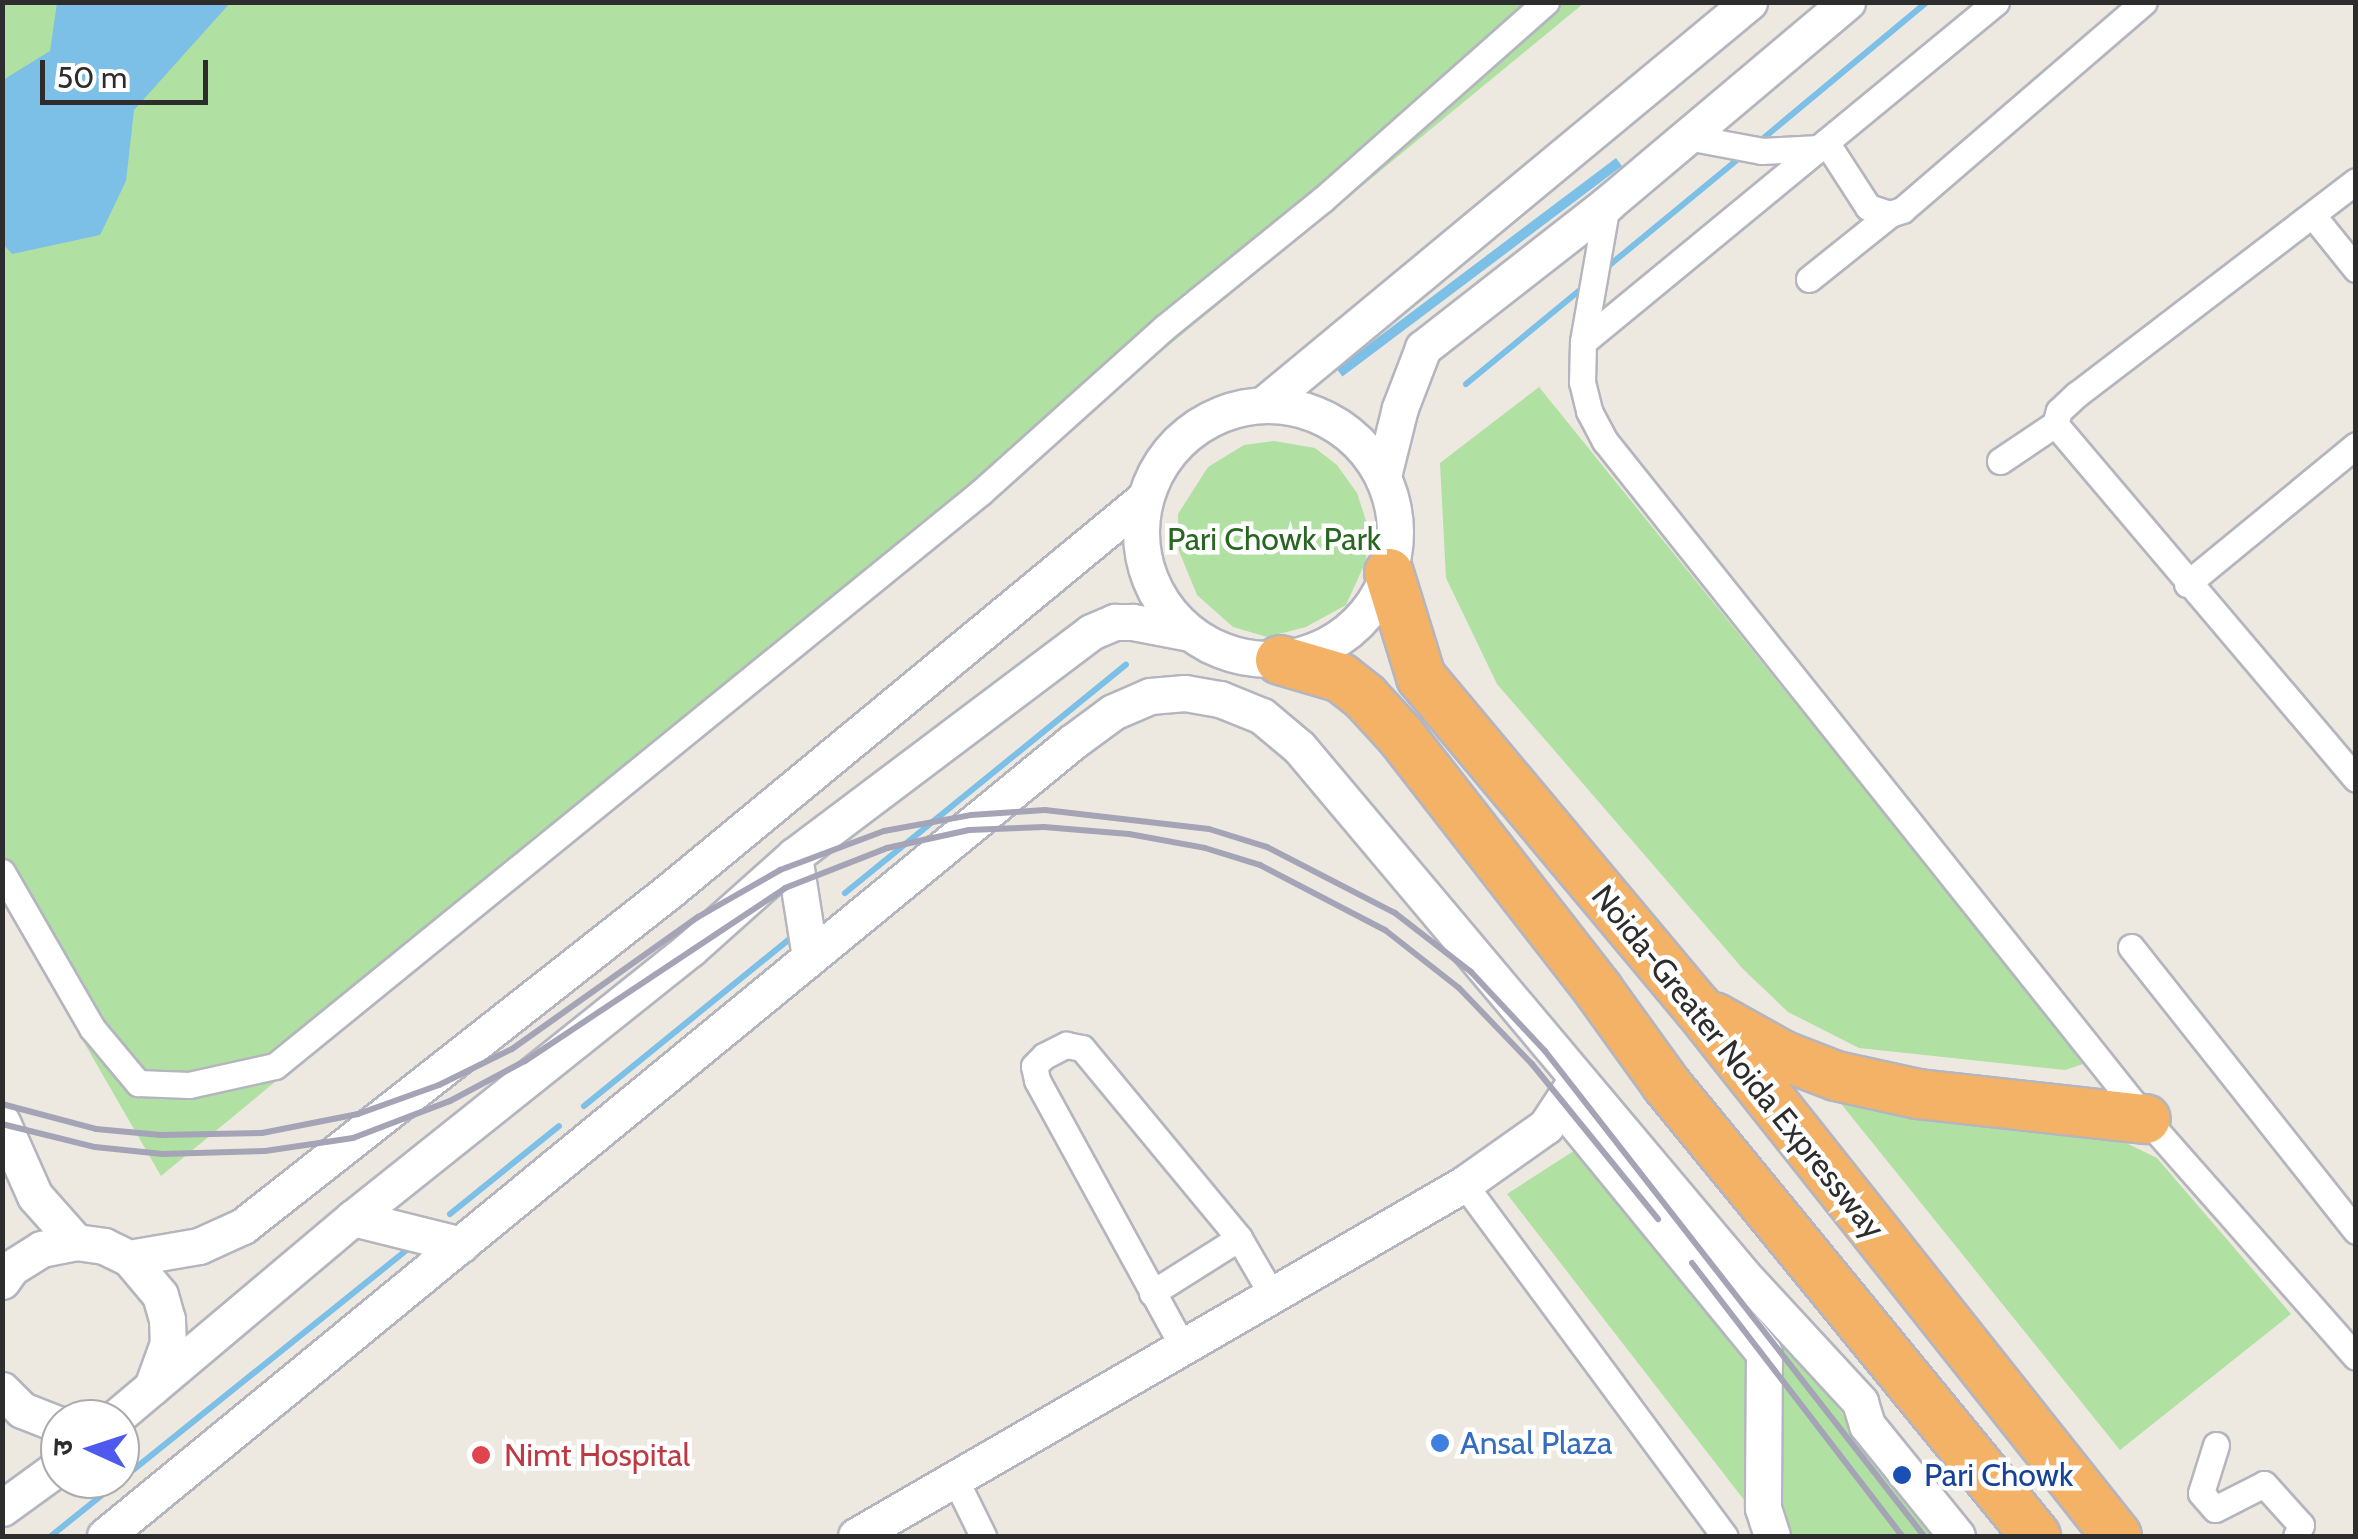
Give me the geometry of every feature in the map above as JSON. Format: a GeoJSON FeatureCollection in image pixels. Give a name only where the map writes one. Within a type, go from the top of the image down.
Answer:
{"type":"FeatureCollection","features":[{"type":"Feature","properties":{"kind":"highway","name":"Noida-Greater Noida Expressway"},"geometry":{"type":"LineString","coordinates":[[1389,573],[1420,677],[1698,1008],[2117,1536]]}},
{"type":"Feature","properties":{"kind":"highway","name":"Noida-Greater Noida Expressway"},"geometry":{"type":"LineString","coordinates":[[1280,660],[1340,678],[1365,696],[1400,735],[1599,990],[1666,1084],[2036,1536]]}},
{"type":"Feature","properties":{"kind":"highway"},"geometry":{"type":"LineString","coordinates":[[1698,1008],[1784,1056],[1836,1076],[1918,1094],[2146,1120]]}},
{"type":"Feature","properties":{"kind":"main road"},"geometry":{"type":"LineString","coordinates":[[1264,404],[1749,2]]}},
{"type":"Feature","properties":{"kind":"main road"},"geometry":{"type":"LineString","coordinates":[[1383,476],[1400,408],[1423,348],[1607,204],[1682,136],[1846,2]]}},
{"type":"Feature","properties":{"kind":"main road"},"geometry":{"type":"LineString","coordinates":[[1264,404],[1300,408],[1334,422],[1362,446],[1383,476],[1394,508],[1396,541],[1389,573],[1372,606],[1347,633],[1315,652],[1280,660],[1248,658],[1217,650],[1190,633],[1164,606],[1148,572],[1140,535],[1146,498],[1162,462],[1189,432],[1224,412],[1264,404]]}},
{"type":"Feature","properties":{"kind":"main road"},"geometry":{"type":"LineString","coordinates":[[129,1258],[199,1246],[243,1226],[684,879],[1146,498]]}},
{"type":"Feature","properties":{"kind":"main road"},"geometry":{"type":"LineString","coordinates":[[139,1399],[353,1218],[690,948],[794,856],[1092,632],[1115,622],[1133,622],[1190,633]]}},
{"type":"Feature","properties":{"kind":"main road"},"geometry":{"type":"LineString","coordinates":[[105,1536],[1113,712],[1150,696],[1185,693],[1220,698],[1262,716],[1299,747],[1577,1079],[1576,1121],[1764,1353],[1763,1508],[1772,1536]]}},
{"type":"Feature","properties":{"kind":"main road"},"geometry":{"type":"LineString","coordinates":[[794,856],[810,957]]}},
{"type":"Feature","properties":{"kind":"main road"},"geometry":{"type":"LineString","coordinates":[[1577,1079],[1576,1121],[1743,1276],[1860,1402],[1866,1425],[1956,1536]]}},
{"type":"Feature","properties":{"kind":"main road"},"geometry":{"type":"LineString","coordinates":[[856,1536],[1576,1121]]}},
{"type":"Feature","properties":{"kind":"main road"},"geometry":{"type":"LineString","coordinates":[[2,1122],[35,1196],[76,1242]]}},
{"type":"Feature","properties":{"kind":"main road"},"geometry":{"type":"LineString","coordinates":[[353,1218],[460,1245]]}},
{"type":"Feature","properties":{"kind":"main road"},"geometry":{"type":"LineString","coordinates":[[2,1281],[11,1268],[41,1248],[76,1242],[104,1246],[129,1258],[160,1296],[167,1318],[168,1343],[152,1388]]}},
{"type":"Feature","properties":{"kind":"main road"},"geometry":{"type":"LineString","coordinates":[[1860,1402],[1882,1347]]}},
{"type":"Feature","properties":{"kind":"main road"},"geometry":{"type":"LineString","coordinates":[[2,1390],[22,1410],[40,1417]]}},
{"type":"Feature","properties":{"kind":"main road"},"geometry":{"type":"LineString","coordinates":[[2,1508],[40,1480]]}},
{"type":"Feature","properties":{"kind":"street"},"geometry":{"type":"LineString","coordinates":[[2,872],[92,1028],[138,1083],[189,1085],[276,1066],[966,505],[1165,327],[1322,200],[1546,2]]}},
{"type":"Feature","properties":{"kind":"street"},"geometry":{"type":"LineString","coordinates":[[1583,342],[1996,2]]}},
{"type":"Feature","properties":{"kind":"street"},"geometry":{"type":"LineString","coordinates":[[1810,278],[1890,214],[1902,210],[2144,2]]}},
{"type":"Feature","properties":{"kind":"street"},"geometry":{"type":"LineString","coordinates":[[1682,136],[1751,149],[1823,145]]}},
{"type":"Feature","properties":{"kind":"street"},"geometry":{"type":"LineString","coordinates":[[1823,145],[1868,207],[1890,214]]}},
{"type":"Feature","properties":{"kind":"street"},"geometry":{"type":"LineString","coordinates":[[2000,461],[2055,424],[2058,411],[2077,394],[2314,217],[2356,181]]}},
{"type":"Feature","properties":{"kind":"street"},"geometry":{"type":"LineString","coordinates":[[1607,204],[1604,243],[1583,342],[1582,382],[1588,411],[1605,441],[2146,1120],[2355,1355]]}},
{"type":"Feature","properties":{"kind":"street"},"geometry":{"type":"LineString","coordinates":[[2314,217],[2356,270]]}},
{"type":"Feature","properties":{"kind":"street"},"geometry":{"type":"LineString","coordinates":[[2055,424],[2187,584],[2352,768]]}},
{"type":"Feature","properties":{"kind":"street"},"geometry":{"type":"LineString","coordinates":[[2187,584],[2356,444]]}},
{"type":"Feature","properties":{"kind":"street"},"geometry":{"type":"LineString","coordinates":[[2131,948],[2356,1231]]}},
{"type":"Feature","properties":{"kind":"street"},"geometry":{"type":"LineString","coordinates":[[1183,1347],[1036,1080],[1034,1066],[1044,1056],[1066,1045],[1082,1048],[1239,1238],[1272,1295]]}},
{"type":"Feature","properties":{"kind":"street"},"geometry":{"type":"LineString","coordinates":[[1464,1184],[1724,1536]]}},
{"type":"Feature","properties":{"kind":"street"},"geometry":{"type":"LineString","coordinates":[[1152,1293],[1239,1238]]}},
{"type":"Feature","properties":{"kind":"street"},"geometry":{"type":"LineString","coordinates":[[2216,1446],[2201,1494],[2215,1509],[2264,1484],[2301,1525],[2296,1536]]}},
{"type":"Feature","properties":{"kind":"street"},"geometry":{"type":"LineString","coordinates":[[955,1479],[983,1536]]}},
{"type":"Feature","properties":{"kind":"green space"},"geometry":{"type":"Polygon","coordinates":[[[2,3],[1584,3],[161,1176],[3,902],[2,3]]]}},
{"type":"Feature","properties":{"kind":"green space"},"geometry":{"type":"Polygon","coordinates":[[[1539,387],[2086,1063],[2065,1070],[1859,1048],[1788,1012],[1743,969],[1497,684],[1446,578],[1440,463],[1539,387]]]}},
{"type":"Feature","properties":{"kind":"green space","name":"Pari Chowk Park"},"geometry":{"type":"Polygon","coordinates":[[[1274,441],[1315,448],[1337,465],[1357,493],[1370,533],[1365,563],[1346,605],[1306,627],[1267,637],[1233,627],[1197,595],[1179,551],[1178,514],[1208,467],[1244,445],[1274,441]]]}},
{"type":"Feature","properties":{"kind":"green space"},"geometry":{"type":"Polygon","coordinates":[[[1834,1095],[2085,1123],[2157,1158],[2291,1314],[2120,1450],[1834,1095]]]}},
{"type":"Feature","properties":{"kind":"green space"},"geometry":{"type":"Polygon","coordinates":[[[1600,1134],[1636,1149],[1938,1536],[1772,1536],[1507,1194],[1600,1134]]]}},
{"type":"Feature","properties":{"kind":"water"},"geometry":{"type":"Polygon","coordinates":[[[57,3],[230,3],[134,110],[126,181],[100,235],[12,254],[3,244],[3,80],[50,51],[57,3]]]}},
{"type":"Feature","properties":{"kind":"water"},"geometry":{"type":"Polygon","coordinates":[[[1616,158],[1622,166],[1342,377],[1336,369],[1616,158]]]}},
{"type":"Feature","properties":{"kind":"waterway"},"geometry":{"type":"LineString","coordinates":[[1760,141],[1927,2]]}},
{"type":"Feature","properties":{"kind":"waterway"},"geometry":{"type":"LineString","coordinates":[[1606,268],[1743,155]]}},
{"type":"Feature","properties":{"kind":"waterway"},"geometry":{"type":"LineString","coordinates":[[1466,384],[1585,286]]}},
{"type":"Feature","properties":{"kind":"waterway"},"geometry":{"type":"LineString","coordinates":[[845,893],[1126,665]]}},
{"type":"Feature","properties":{"kind":"waterway"},"geometry":{"type":"LineString","coordinates":[[584,1106],[793,936]]}},
{"type":"Feature","properties":{"kind":"waterway"},"geometry":{"type":"LineString","coordinates":[[450,1214],[559,1126]]}},
{"type":"Feature","properties":{"kind":"waterway"},"geometry":{"type":"LineString","coordinates":[[51,1536],[408,1249]]}},
{"type":"Feature","properties":{"kind":"railway"},"geometry":{"type":"LineString","coordinates":[[2,1104],[96,1129],[161,1135],[262,1133],[358,1114],[439,1085],[512,1049],[698,917],[780,870],[884,831],[971,815],[1045,810],[1209,829],[1267,847],[1395,913],[1471,972],[1545,1051],[1924,1536]]}},
{"type":"Feature","properties":{"kind":"railway"},"geometry":{"type":"LineString","coordinates":[[2,1124],[95,1147],[163,1154],[265,1151],[353,1138],[450,1101],[525,1061],[785,888],[887,848],[969,830],[1044,827],[1129,834],[1205,848],[1260,865],[1385,930],[1459,988],[1532,1064],[1658,1219]]}},
{"type":"Feature","properties":{"kind":"railway"},"geometry":{"type":"LineString","coordinates":[[1692,1263],[1902,1536]]}},
{"type":"Feature","properties":{"kind":"place","name":"Ansal Plaza"},"geometry":{"type":"Point","coordinates":[1440,1443]}},
{"type":"Feature","properties":{"kind":"place","name":"Nimt Hospital"},"geometry":{"type":"Point","coordinates":[481,1455]}},
{"type":"Feature","properties":{"kind":"place","name":"Pari Chowk"},"geometry":{"type":"Point","coordinates":[1902,1475]}}]}
